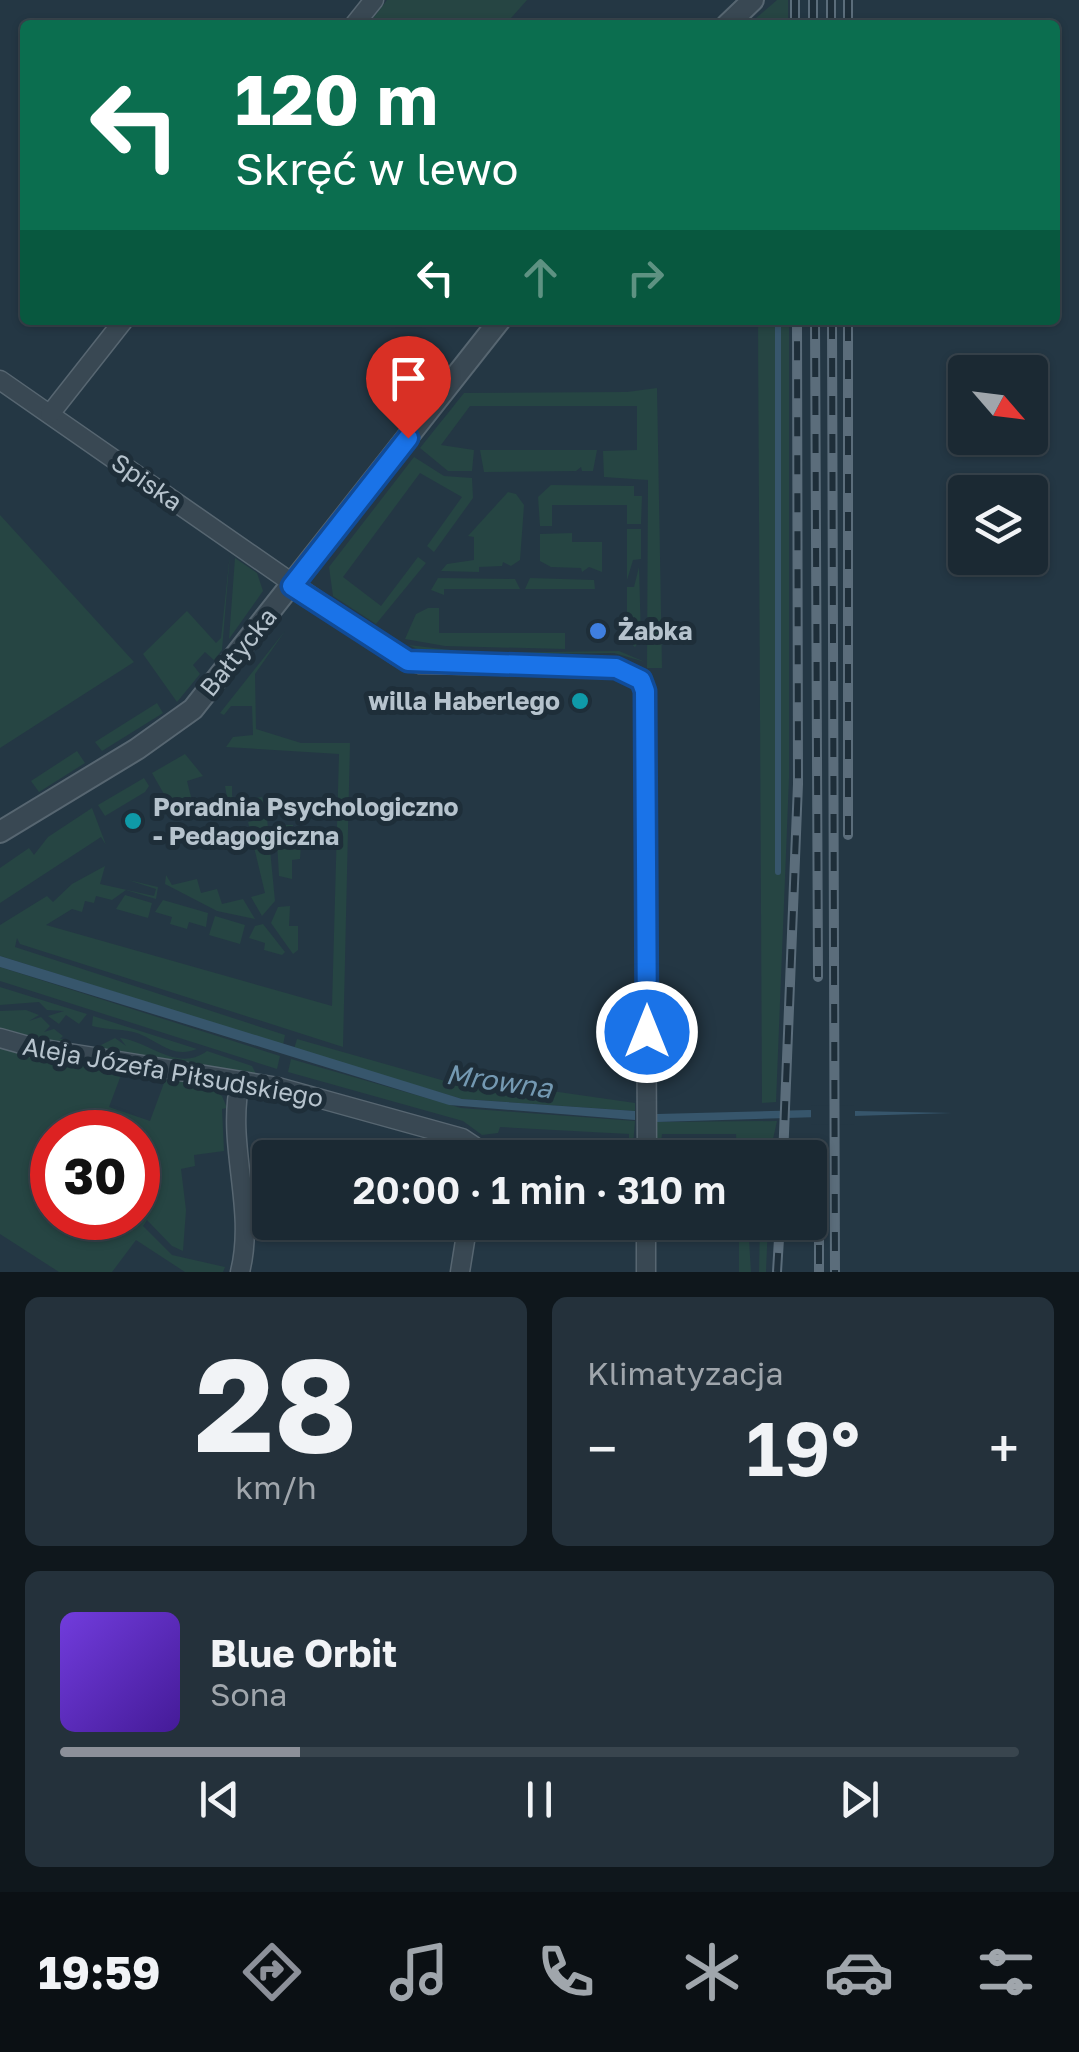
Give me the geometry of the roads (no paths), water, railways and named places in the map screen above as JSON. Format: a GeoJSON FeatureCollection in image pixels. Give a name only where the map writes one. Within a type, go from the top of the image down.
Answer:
{"type":"FeatureCollection","features":[{"type":"Feature","properties":{"kind":"street"},"geometry":{"type":"LineString","coordinates":[[358,20],[374,0]]}},
{"type":"Feature","properties":{"kind":"street"},"geometry":{"type":"LineString","coordinates":[[732,20],[753,0]]}},
{"type":"Feature","properties":{"kind":"street"},"geometry":{"type":"LineString","coordinates":[[50,414],[120,325]]}},
{"type":"Feature","properties":{"kind":"street","name":"Bałtycka"},"geometry":{"type":"LineString","coordinates":[[0,832],[182,718],[292,586],[496,325]]}},
{"type":"Feature","properties":{"kind":"street","name":"Spiska"},"geometry":{"type":"LineString","coordinates":[[0,380],[292,586],[408,661],[616,668],[641,680],[645,691],[647,1140]]}},
{"type":"Feature","properties":{"kind":"street","name":"Aleja Józefa Piłsudskiego"},"geometry":{"type":"LineString","coordinates":[[0,1038],[312,1094],[465,1140]]}},
{"type":"Feature","properties":{"kind":"street"},"geometry":{"type":"LineString","coordinates":[[240,1082],[239,1151],[247,1211],[240,1272]]}},
{"type":"Feature","properties":{"kind":"street"},"geometry":{"type":"LineString","coordinates":[[460,1272],[465,1240]]}},
{"type":"Feature","properties":{"kind":"street"},"geometry":{"type":"LineString","coordinates":[[646,1240],[646,1272]]}},
{"type":"Feature","properties":{"kind":"water"},"geometry":{"type":"Polygon","coordinates":[[[0,956],[462,1099],[635,1111],[635,1120],[449,1105],[0,967],[0,956]]]}},
{"type":"Feature","properties":{"kind":"water"},"geometry":{"type":"Polygon","coordinates":[[[808,1110],[952,1113],[657,1122],[657,1114],[808,1110]]]}},
{"type":"Feature","properties":{"kind":"waterway"},"geometry":{"type":"LineString","coordinates":[[778,325],[778,872]]}},
{"type":"Feature","properties":{"kind":"railway"},"geometry":{"type":"LineString","coordinates":[[795,0],[795,20]]}},
{"type":"Feature","properties":{"kind":"railway"},"geometry":{"type":"LineString","coordinates":[[813,0],[813,20]]}},
{"type":"Feature","properties":{"kind":"railway"},"geometry":{"type":"LineString","coordinates":[[831,0],[831,20]]}},
{"type":"Feature","properties":{"kind":"railway"},"geometry":{"type":"LineString","coordinates":[[848,0],[848,20]]}},
{"type":"Feature","properties":{"kind":"railway"},"geometry":{"type":"LineString","coordinates":[[784,1140],[798,784],[797,325]]}},
{"type":"Feature","properties":{"kind":"railway"},"geometry":{"type":"LineString","coordinates":[[815,325],[818,977]]}},
{"type":"Feature","properties":{"kind":"railway"},"geometry":{"type":"LineString","coordinates":[[832,325],[835,1272]]}},
{"type":"Feature","properties":{"kind":"railway"},"geometry":{"type":"LineString","coordinates":[[848,325],[848,835]]}},
{"type":"Feature","properties":{"kind":"railway"},"geometry":{"type":"LineString","coordinates":[[777,1272],[779,1240]]}},
{"type":"Feature","properties":{"kind":"railway"},"geometry":{"type":"LineString","coordinates":[[819,1240],[819,1272]]}},
{"type":"Feature","properties":{"kind":"place","name":"Żabka"},"geometry":{"type":"Point","coordinates":[598,631]}},
{"type":"Feature","properties":{"kind":"place","name":"willa Haberlego"},"geometry":{"type":"Point","coordinates":[580,701]}},
{"type":"Feature","properties":{"kind":"place","name":"Poradnia Psychologiczno - Pedagogiczna"},"geometry":{"type":"Point","coordinates":[133,821]}},
{"type":"Feature","properties":{"kind":"water label","name":"Mrowna"},"geometry":{"type":"Point","coordinates":[499,1081]}}]}
